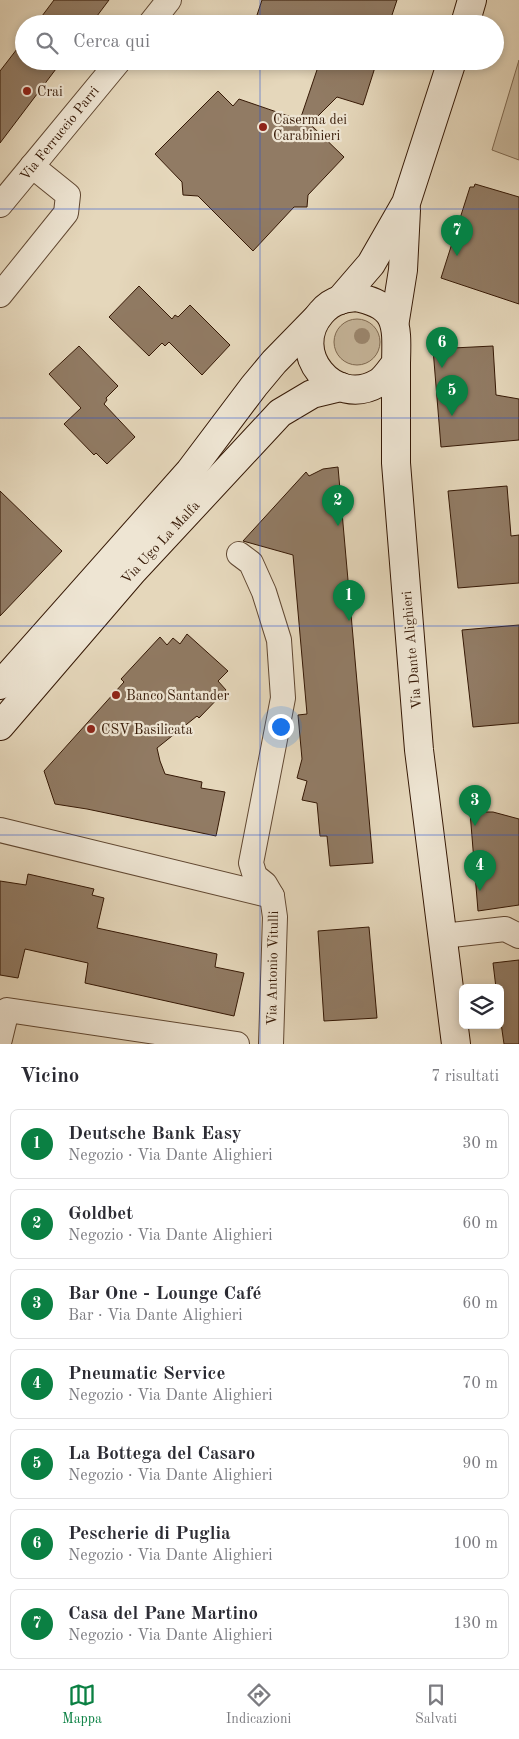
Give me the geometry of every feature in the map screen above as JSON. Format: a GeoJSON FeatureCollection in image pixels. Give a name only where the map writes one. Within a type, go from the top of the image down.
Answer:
{"type":"FeatureCollection","features":[{"type":"Feature","properties":{"kind":"main road"},"geometry":{"type":"LineString","coordinates":[[468,15],[472,0]]}},
{"type":"Feature","properties":{"kind":"main road"},"geometry":{"type":"LineString","coordinates":[[340,300],[371,264],[406,203],[449,70]]}},
{"type":"Feature","properties":{"kind":"main road"},"geometry":{"type":"LineString","coordinates":[[395,320],[384,308],[370,300],[355,297],[340,300],[326,307],[316,319],[310,334],[309,349],[314,364],[323,377],[341,387],[359,389],[379,383],[396,363],[397,340],[395,320],[403,270],[406,203]]}},
{"type":"Feature","properties":{"kind":"main road","name":"Via Ugo La Malfa"},"geometry":{"type":"LineString","coordinates":[[0,684],[190,471],[254,386],[274,362],[316,319]]}},
{"type":"Feature","properties":{"kind":"main road","name":"Via Dante Alighieri"},"geometry":{"type":"LineString","coordinates":[[396,363],[396,463],[419,750],[456,1044]]}},
{"type":"Feature","properties":{"kind":"main road","name":"Via Ugo La Malfa"},"geometry":{"type":"LineString","coordinates":[[0,726],[133,570],[280,413],[312,394],[341,387]]}},
{"type":"Feature","properties":{"kind":"street"},"geometry":{"type":"LineString","coordinates":[[157,15],[169,0]]}},
{"type":"Feature","properties":{"kind":"street","name":"Via Ferruccio Parri"},"geometry":{"type":"LineString","coordinates":[[0,205],[112,70]]}},
{"type":"Feature","properties":{"kind":"street"},"geometry":{"type":"LineString","coordinates":[[0,295],[66,213],[68,195],[32,166]]}},
{"type":"Feature","properties":{"kind":"street","name":"Via Antonio Vitulli"},"geometry":{"type":"LineString","coordinates":[[239,554],[251,563],[264,592],[279,640],[283,698],[251,863],[255,876],[265,884],[272,896],[275,917],[271,1044]]}},
{"type":"Feature","properties":{"kind":"street"},"geometry":{"type":"LineString","coordinates":[[0,830],[272,896]]}},
{"type":"Feature","properties":{"kind":"street"},"geometry":{"type":"LineString","coordinates":[[443,936],[505,929],[519,936]]}},
{"type":"Feature","properties":{"kind":"street"},"geometry":{"type":"LineString","coordinates":[[0,1039],[7,1010],[237,1044]]}},
{"type":"Feature","properties":{"kind":"shaded area"},"geometry":{"type":"Polygon","coordinates":[[[519,60],[519,160],[492,150],[519,60]]]}},
{"type":"Feature","properties":{"kind":"shaded area"},"geometry":{"type":"Polygon","coordinates":[[[357,319],[370,323],[376,329],[380,342],[376,355],[370,361],[357,365],[344,361],[338,355],[334,342],[338,329],[344,323],[357,319]]]}},
{"type":"Feature","properties":{"kind":"building"},"geometry":{"type":"Polygon","coordinates":[[[54,0],[109,0],[98,15],[43,15],[54,0]]]}},
{"type":"Feature","properties":{"kind":"building"},"geometry":{"type":"Polygon","coordinates":[[[262,0],[397,0],[392,15],[257,15],[262,0]]]}},
{"type":"Feature","properties":{"kind":"building"},"geometry":{"type":"Polygon","coordinates":[[[15,52],[15,70],[55,70],[0,143],[0,71],[15,52]]]}},
{"type":"Feature","properties":{"kind":"building"},"geometry":{"type":"Polygon","coordinates":[[[317,70],[374,70],[363,105],[337,97],[310,124],[344,157],[308,195],[307,207],[294,207],[253,251],[198,196],[183,195],[182,182],[155,154],[218,91],[233,106],[239,99],[300,120],[317,70]]]}},
{"type":"Feature","properties":{"kind":"building"},"geometry":{"type":"Polygon","coordinates":[[[475,184],[519,197],[519,304],[441,278],[470,187],[474,187],[475,184]]]}},
{"type":"Feature","properties":{"kind":"building"},"geometry":{"type":"Polygon","coordinates":[[[139,286],[172,319],[175,315],[178,317],[190,305],[230,345],[202,375],[169,342],[165,346],[162,343],[149,356],[109,317],[139,286]]]}},
{"type":"Feature","properties":{"kind":"building"},"geometry":{"type":"Polygon","coordinates":[[[79,346],[118,386],[106,398],[107,400],[104,404],[135,437],[107,464],[96,453],[94,455],[64,424],[81,408],[49,374],[79,346]]]}},
{"type":"Feature","properties":{"kind":"building"},"geometry":{"type":"Polygon","coordinates":[[[493,346],[496,395],[519,399],[519,440],[441,447],[433,349],[493,346]]]}},
{"type":"Feature","properties":{"kind":"building"},"geometry":{"type":"Polygon","coordinates":[[[338,467],[373,863],[330,866],[327,836],[320,836],[317,803],[302,800],[307,781],[297,778],[302,759],[298,715],[307,714],[293,555],[243,541],[306,472],[309,476],[323,469],[338,467]]]}},
{"type":"Feature","properties":{"kind":"building"},"geometry":{"type":"Polygon","coordinates":[[[507,486],[511,536],[519,535],[519,583],[458,588],[448,491],[507,486]]]}},
{"type":"Feature","properties":{"kind":"building"},"geometry":{"type":"Polygon","coordinates":[[[0,491],[62,551],[0,616],[0,491]]]}},
{"type":"Feature","properties":{"kind":"building"},"geometry":{"type":"Polygon","coordinates":[[[519,625],[519,723],[473,727],[462,630],[519,625]]]}},
{"type":"Feature","properties":{"kind":"building"},"geometry":{"type":"Polygon","coordinates":[[[187,634],[228,671],[218,681],[226,690],[199,718],[197,716],[157,748],[165,774],[202,782],[201,788],[225,792],[216,836],[55,804],[44,771],[124,682],[121,679],[160,637],[167,645],[173,638],[180,644],[187,634]]]}},
{"type":"Feature","properties":{"kind":"building"},"geometry":{"type":"Polygon","coordinates":[[[470,812],[493,812],[519,819],[519,905],[478,911],[470,812]]]}},
{"type":"Feature","properties":{"kind":"building"},"geometry":{"type":"Polygon","coordinates":[[[28,874],[94,889],[92,895],[104,898],[97,928],[217,954],[215,967],[244,973],[234,1016],[85,983],[88,963],[25,949],[18,978],[0,975],[0,881],[26,885],[28,874]]]}},
{"type":"Feature","properties":{"kind":"building"},"geometry":{"type":"Polygon","coordinates":[[[369,927],[377,1018],[324,1021],[318,931],[369,927]]]}},
{"type":"Feature","properties":{"kind":"building"},"geometry":{"type":"Polygon","coordinates":[[[519,960],[519,1044],[504,1044],[502,1029],[504,1029],[504,984],[496,984],[493,963],[519,960]]]}},
{"type":"Feature","properties":{"kind":"place","name":"Crai"},"geometry":{"type":"Point","coordinates":[27,91]}},
{"type":"Feature","properties":{"kind":"place","name":"Caserma dei Carabinieri"},"geometry":{"type":"Point","coordinates":[263,127]}},
{"type":"Feature","properties":{"kind":"place","name":"Casa del Pane Martino"},"geometry":{"type":"Point","coordinates":[457,256]}},
{"type":"Feature","properties":{"kind":"place","name":"Pescherie di Puglia"},"geometry":{"type":"Point","coordinates":[442,368]}},
{"type":"Feature","properties":{"kind":"place","name":"La Bottega del Casaro"},"geometry":{"type":"Point","coordinates":[452,416]}},
{"type":"Feature","properties":{"kind":"place","name":"Goldbet"},"geometry":{"type":"Point","coordinates":[338,526]}},
{"type":"Feature","properties":{"kind":"place","name":"Deutsche Bank Easy"},"geometry":{"type":"Point","coordinates":[349,621]}},
{"type":"Feature","properties":{"kind":"place","name":"Banco Santander"},"geometry":{"type":"Point","coordinates":[116,695]}},
{"type":"Feature","properties":{"kind":"place","name":"CSV Basilicata"},"geometry":{"type":"Point","coordinates":[91,729]}},
{"type":"Feature","properties":{"kind":"place","name":"Bar One - Lounge Café"},"geometry":{"type":"Point","coordinates":[475,826]}},
{"type":"Feature","properties":{"kind":"place","name":"Pneumatic Service"},"geometry":{"type":"Point","coordinates":[480,891]}}]}
